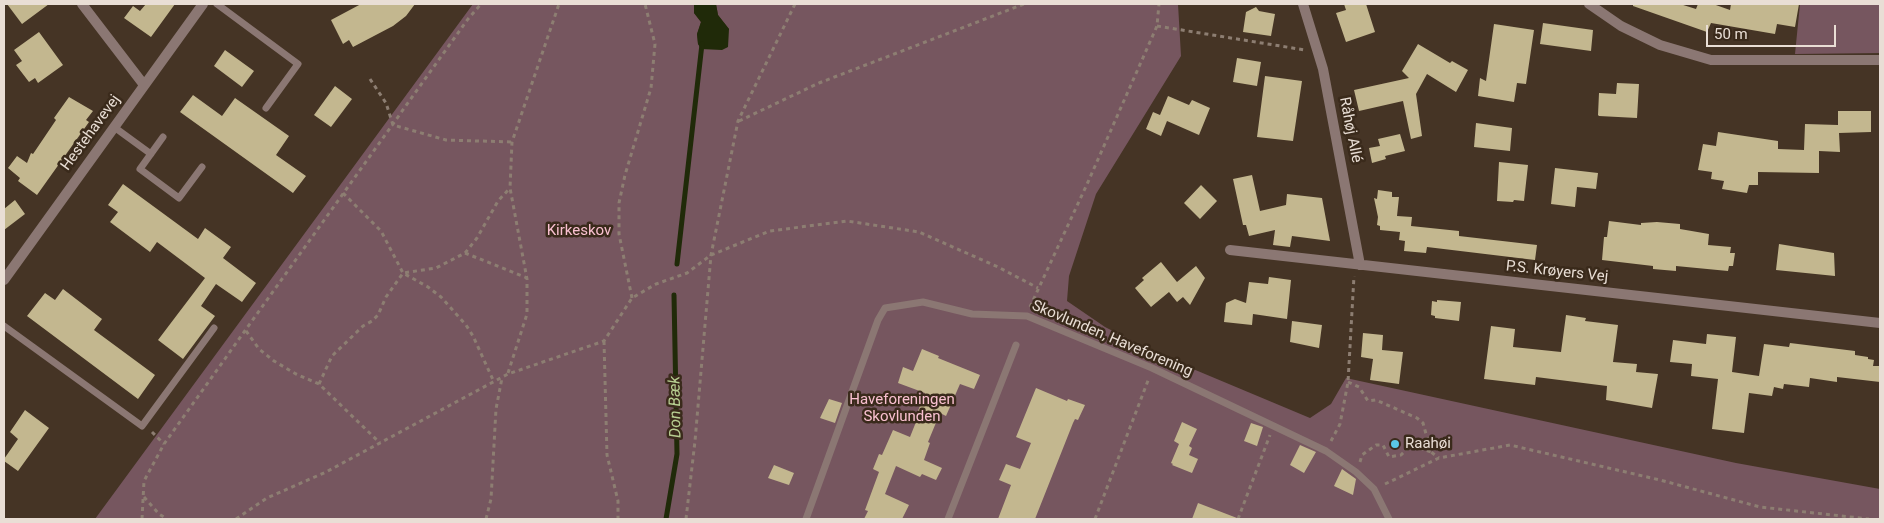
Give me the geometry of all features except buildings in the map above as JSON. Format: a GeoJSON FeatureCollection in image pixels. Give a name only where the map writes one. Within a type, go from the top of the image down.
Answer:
{"type":"FeatureCollection","features":[{"type":"Feature","properties":{"kind":"street"},"geometry":{"type":"LineString","coordinates":[[82,4],[144,85]]}},
{"type":"Feature","properties":{"kind":"street","name":"Hestehavevej"},"geometry":{"type":"LineString","coordinates":[[4,280],[203,4]]}},
{"type":"Feature","properties":{"kind":"street","name":"Råhøj Allé"},"geometry":{"type":"LineString","coordinates":[[1303,4],[1323,69],[1360,265]]}},
{"type":"Feature","properties":{"kind":"street"},"geometry":{"type":"LineString","coordinates":[[1589,4],[1621,26],[1660,45],[1711,60],[1880,60]]}},
{"type":"Feature","properties":{"kind":"street","name":"P.S. Krøyers Vej"},"geometry":{"type":"LineString","coordinates":[[1230,250],[1880,323]]}},
{"type":"Feature","properties":{"kind":"lane"},"geometry":{"type":"LineString","coordinates":[[217,4],[298,64],[266,108]]}},
{"type":"Feature","properties":{"kind":"lane"},"geometry":{"type":"LineString","coordinates":[[114,127],[151,154]]}},
{"type":"Feature","properties":{"kind":"lane"},"geometry":{"type":"LineString","coordinates":[[163,137],[140,169],[179,198],[202,167]]}},
{"type":"Feature","properties":{"kind":"lane","name":"Skovlunden, Haveforening"},"geometry":{"type":"LineString","coordinates":[[806,519],[878,320],[885,308],[923,302],[972,314],[1027,316],[1152,368],[1326,451],[1356,472],[1374,489],[1389,519]]}},
{"type":"Feature","properties":{"kind":"lane"},"geometry":{"type":"LineString","coordinates":[[4,326],[142,426],[214,328]]}},
{"type":"Feature","properties":{"kind":"lane"},"geometry":{"type":"LineString","coordinates":[[948,519],[1016,345]]}},
{"type":"Feature","properties":{"kind":"path"},"geometry":{"type":"LineString","coordinates":[[142,519],[144,481],[164,444],[468,19],[481,4]]}},
{"type":"Feature","properties":{"kind":"path"},"geometry":{"type":"LineString","coordinates":[[508,374],[527,314],[527,279],[510,188],[512,142],[559,4]]}},
{"type":"Feature","properties":{"kind":"path"},"geometry":{"type":"LineString","coordinates":[[632,298],[619,234],[619,203],[625,175],[651,88],[655,44],[646,4]]}},
{"type":"Feature","properties":{"kind":"path"},"geometry":{"type":"LineString","coordinates":[[686,519],[695,441],[711,255],[738,121],[795,4]]}},
{"type":"Feature","properties":{"kind":"path"},"geometry":{"type":"LineString","coordinates":[[738,121],[819,83],[1024,4]]}},
{"type":"Feature","properties":{"kind":"path"},"geometry":{"type":"LineString","coordinates":[[1027,316],[1038,288],[1158,26],[1159,4]]}},
{"type":"Feature","properties":{"kind":"path"},"geometry":{"type":"LineString","coordinates":[[1158,26],[1318,52]]}},
{"type":"Feature","properties":{"kind":"path"},"geometry":{"type":"LineString","coordinates":[[370,79],[386,103],[393,124]]}},
{"type":"Feature","properties":{"kind":"path"},"geometry":{"type":"LineString","coordinates":[[393,124],[446,140],[512,142]]}},
{"type":"Feature","properties":{"kind":"path"},"geometry":{"type":"LineString","coordinates":[[319,384],[332,356],[363,326],[378,315],[386,297],[403,273],[436,268],[465,253],[477,238],[498,200],[510,188]]}},
{"type":"Feature","properties":{"kind":"path"},"geometry":{"type":"LineString","coordinates":[[343,193],[382,231],[403,273],[428,287],[441,297],[466,325],[494,382]]}},
{"type":"Feature","properties":{"kind":"path"},"geometry":{"type":"LineString","coordinates":[[618,519],[618,501],[607,455],[604,341],[632,298],[656,284],[687,273],[711,255],[770,231],[847,221],[919,232],[998,267],[1038,288]]}},
{"type":"Feature","properties":{"kind":"path"},"geometry":{"type":"LineString","coordinates":[[465,253],[527,279]]}},
{"type":"Feature","properties":{"kind":"path"},"geometry":{"type":"LineString","coordinates":[[1326,451],[1340,424],[1348,382],[1354,276],[1360,265]]}},
{"type":"Feature","properties":{"kind":"path"},"geometry":{"type":"LineString","coordinates":[[246,331],[258,349],[274,361],[296,374],[319,384],[380,443]]}},
{"type":"Feature","properties":{"kind":"path"},"geometry":{"type":"LineString","coordinates":[[236,519],[267,498],[326,472],[508,374],[604,341]]}},
{"type":"Feature","properties":{"kind":"path"},"geometry":{"type":"LineString","coordinates":[[486,519],[490,499],[496,409],[502,378]]}},
{"type":"Feature","properties":{"kind":"path"},"geometry":{"type":"LineString","coordinates":[[1348,382],[1359,387],[1368,401],[1376,400],[1417,418],[1423,423],[1431,452]]}},
{"type":"Feature","properties":{"kind":"path"},"geometry":{"type":"LineString","coordinates":[[1095,519],[1145,390]]}},
{"type":"Feature","properties":{"kind":"path"},"geometry":{"type":"LineString","coordinates":[[1238,519],[1273,425]]}},
{"type":"Feature","properties":{"kind":"path"},"geometry":{"type":"LineString","coordinates":[[142,426],[152,432],[164,444]]}},
{"type":"Feature","properties":{"kind":"path"},"geometry":{"type":"LineString","coordinates":[[1356,472],[1362,455],[1376,445],[1383,445],[1389,457],[1401,455],[1411,445],[1431,452],[1439,458]]}},
{"type":"Feature","properties":{"kind":"path"},"geometry":{"type":"LineString","coordinates":[[1374,489],[1439,458],[1510,445],[1660,480],[1760,507],[1869,519]]}},
{"type":"Feature","properties":{"kind":"path"},"geometry":{"type":"LineString","coordinates":[[143,496],[159,514],[167,519]]}},
{"type":"Feature","properties":{"kind":"green space","name":"Kirkeskov"},"geometry":{"type":"Polygon","coordinates":[[[473,4],[694,4],[694,13],[701,22],[697,34],[698,44],[702,49],[729,29],[718,15],[716,4],[1178,4],[1181,56],[1096,194],[1069,276],[1067,301],[1105,327],[1162,356],[1310,418],[1331,404],[1346,378],[1736,463],[1880,489],[1880,519],[95,519],[473,4]]]}},
{"type":"Feature","properties":{"kind":"green space"},"geometry":{"type":"Polygon","coordinates":[[[1800,4],[1880,4],[1880,53],[1795,54],[1800,4]]]}},
{"type":"Feature","properties":{"kind":"shaded area"},"geometry":{"type":"Polygon","coordinates":[[[694,4],[716,4],[718,15],[729,29],[728,47],[722,50],[701,49],[698,44],[697,34],[701,22],[694,13],[694,4]]]}},
{"type":"Feature","properties":{"kind":"waterway","name":"Don Bæk"},"geometry":{"type":"LineString","coordinates":[[677,264],[702,44]]}},
{"type":"Feature","properties":{"kind":"waterway","name":"Don Bæk"},"geometry":{"type":"LineString","coordinates":[[666,519],[677,454],[674,295]]}},
{"type":"Feature","properties":{"kind":"place","name":"Raahøi"},"geometry":{"type":"Point","coordinates":[1395,444]}},
{"type":"Feature","properties":{"kind":"park label","name":"Haveforeningen Skovlunden"},"geometry":{"type":"Point","coordinates":[902,408]}}]}
